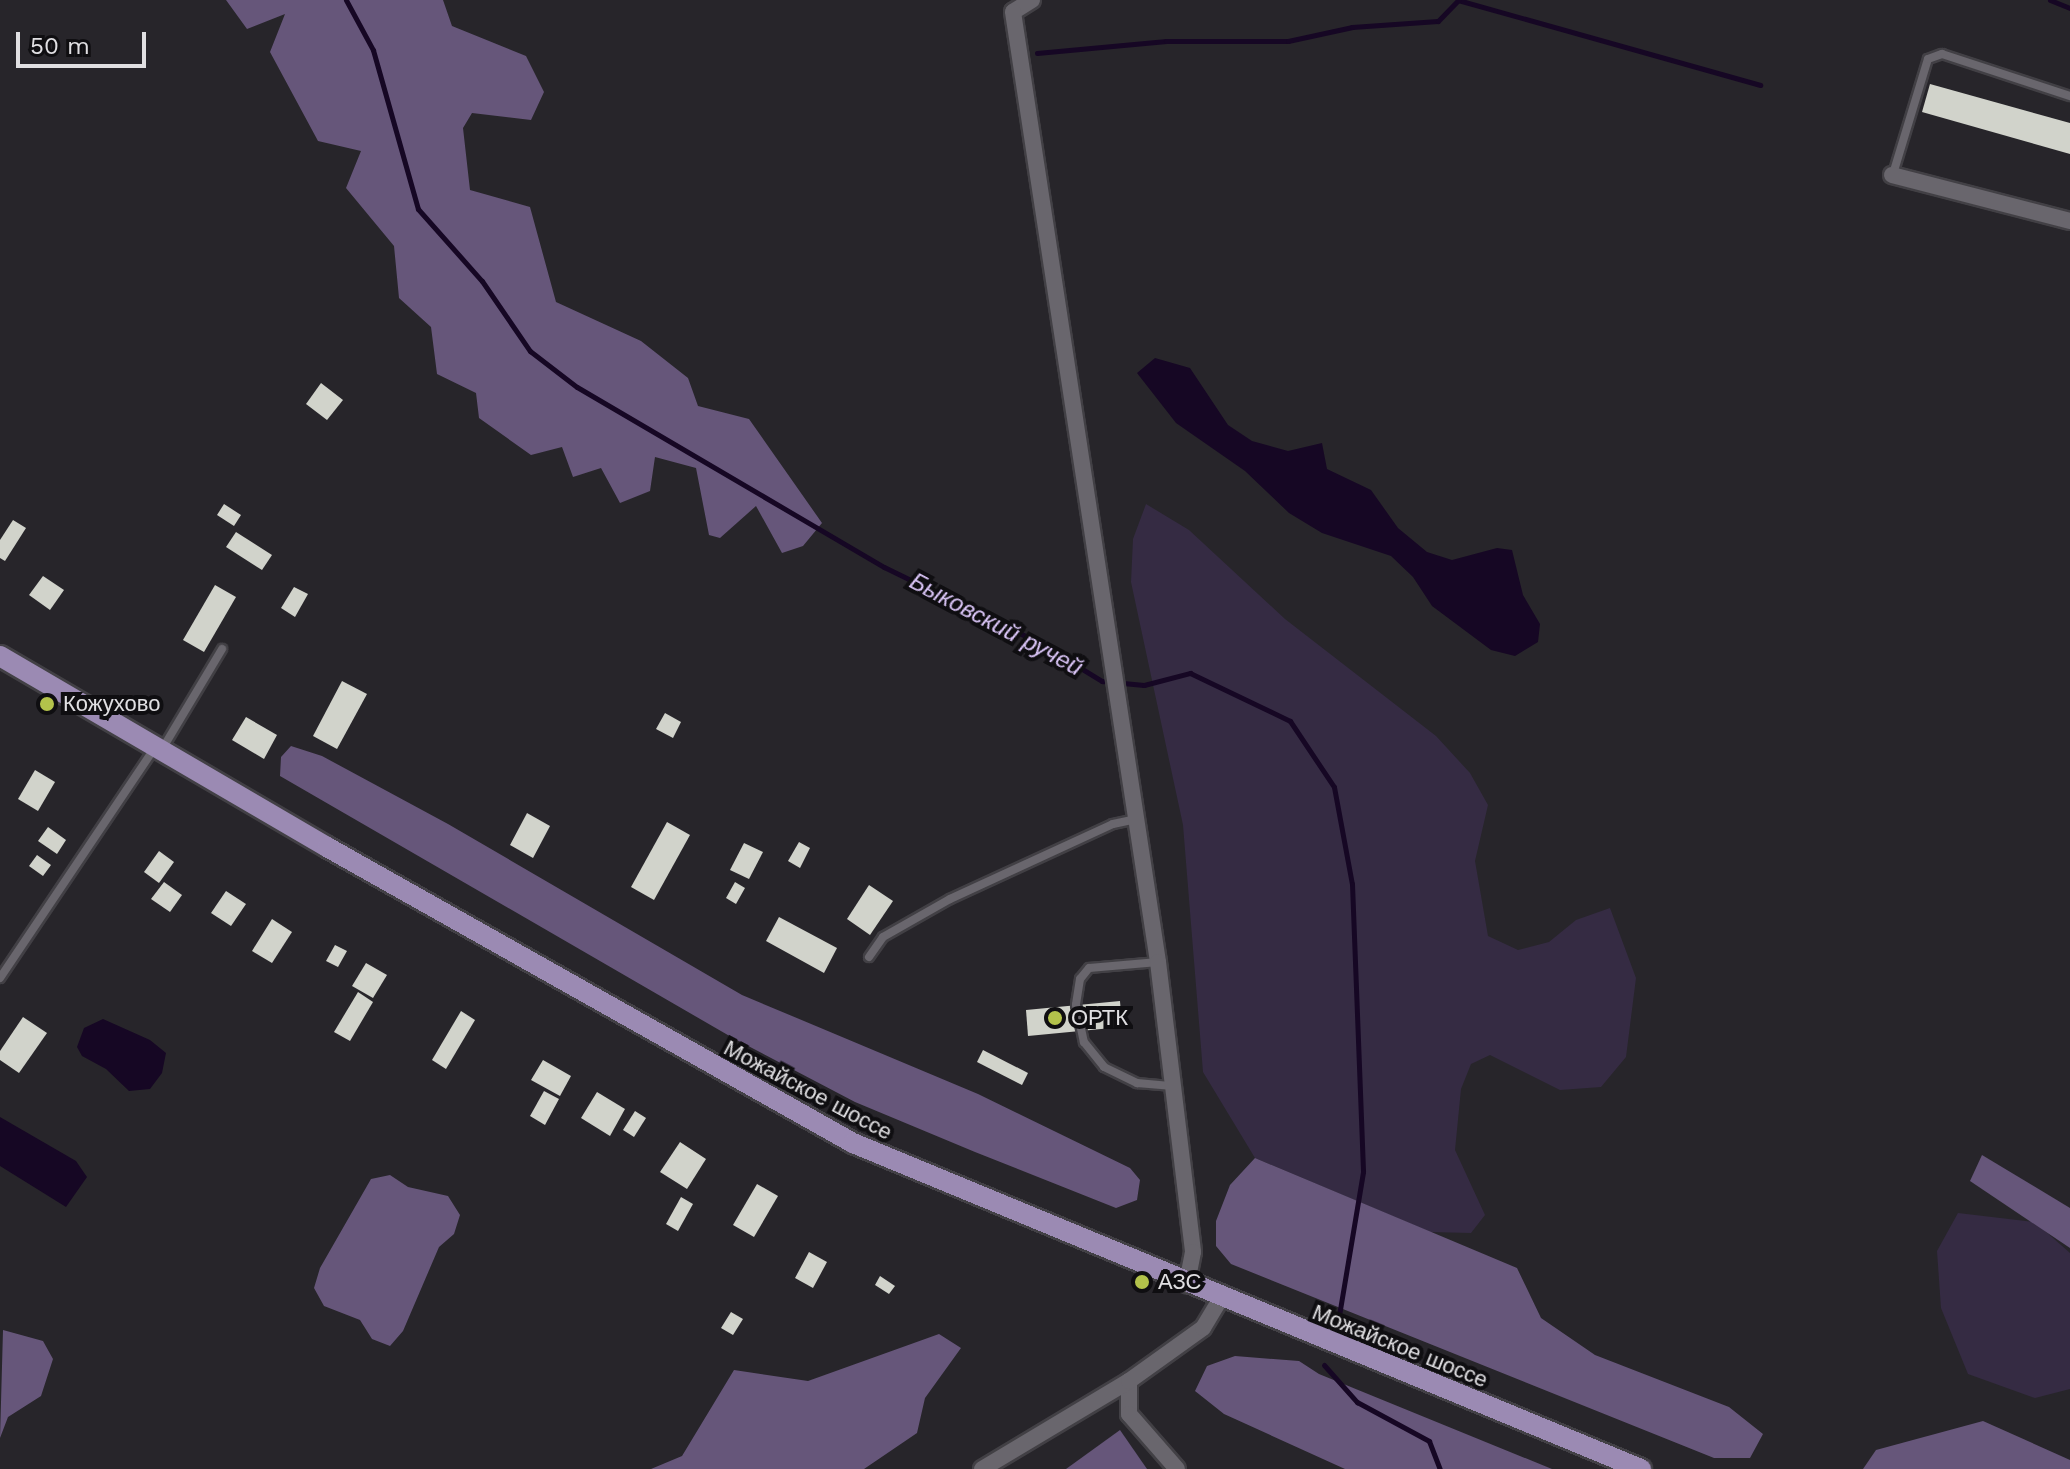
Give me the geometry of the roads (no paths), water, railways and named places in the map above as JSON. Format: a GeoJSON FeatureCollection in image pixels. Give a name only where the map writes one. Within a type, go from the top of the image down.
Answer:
{"type":"FeatureCollection","features":[{"type":"Feature","properties":{"kind":"main road","name":"Можайское шоссе"},"geometry":{"type":"LineString","coordinates":[[0,656],[158,750],[842,1137],[1187,1284],[1641,1469]]}},
{"type":"Feature","properties":{"kind":"street"},"geometry":{"type":"LineString","coordinates":[[1032,0],[1013,12],[1158,962],[1193,1252],[1187,1284]]}},
{"type":"Feature","properties":{"kind":"street"},"geometry":{"type":"LineString","coordinates":[[1892,175],[2070,221]]}},
{"type":"Feature","properties":{"kind":"street"},"geometry":{"type":"LineString","coordinates":[[982,1469],[1129,1381],[1203,1328],[1221,1298]]}},
{"type":"Feature","properties":{"kind":"street"},"geometry":{"type":"LineString","coordinates":[[1129,1381],[1129,1414],[1177,1469]]}},
{"type":"Feature","properties":{"kind":"lane"},"geometry":{"type":"LineString","coordinates":[[1892,175],[1928,59],[1942,54],[2070,96]]}},
{"type":"Feature","properties":{"kind":"lane"},"geometry":{"type":"LineString","coordinates":[[0,978],[158,750],[222,649]]}},
{"type":"Feature","properties":{"kind":"lane"},"geometry":{"type":"LineString","coordinates":[[869,957],[883,937],[950,899],[1113,824],[1137,819]]}},
{"type":"Feature","properties":{"kind":"lane"},"geometry":{"type":"LineString","coordinates":[[1158,962],[1089,968],[1080,979],[1076,1005],[1084,1042],[1104,1067],[1137,1083],[1173,1086]]}},
{"type":"Feature","properties":{"kind":"waterway","name":"Быковский ручей"},"geometry":{"type":"LineString","coordinates":[[346,0],[373,50],[418,209],[482,281],[530,351],[577,387],[884,567],[1038,642],[1102,681],[1144,685],[1190,673],[1290,721],[1334,787],[1352,884],[1363,1172],[1337,1327]]}},
{"type":"Feature","properties":{"kind":"waterway"},"geometry":{"type":"LineString","coordinates":[[1458,0],[1760,85]]}},
{"type":"Feature","properties":{"kind":"waterway"},"geometry":{"type":"LineString","coordinates":[[1037,53],[1166,41],[1288,41],[1352,27],[1438,21],[1458,0]]}},
{"type":"Feature","properties":{"kind":"waterway"},"geometry":{"type":"LineString","coordinates":[[2050,0],[2070,8]]}},
{"type":"Feature","properties":{"kind":"waterway","name":"Быковский ручей"},"geometry":{"type":"LineString","coordinates":[[1324,1365],[1357,1402],[1429,1441],[1440,1469]]}},
{"type":"Feature","properties":{"kind":"place","name":"Кожухово"},"geometry":{"type":"Point","coordinates":[47,704]}},
{"type":"Feature","properties":{"kind":"place","name":"ОРТК"},"geometry":{"type":"Point","coordinates":[1055,1018]}},
{"type":"Feature","properties":{"kind":"place","name":"АЗС"},"geometry":{"type":"Point","coordinates":[1142,1282]}}]}
